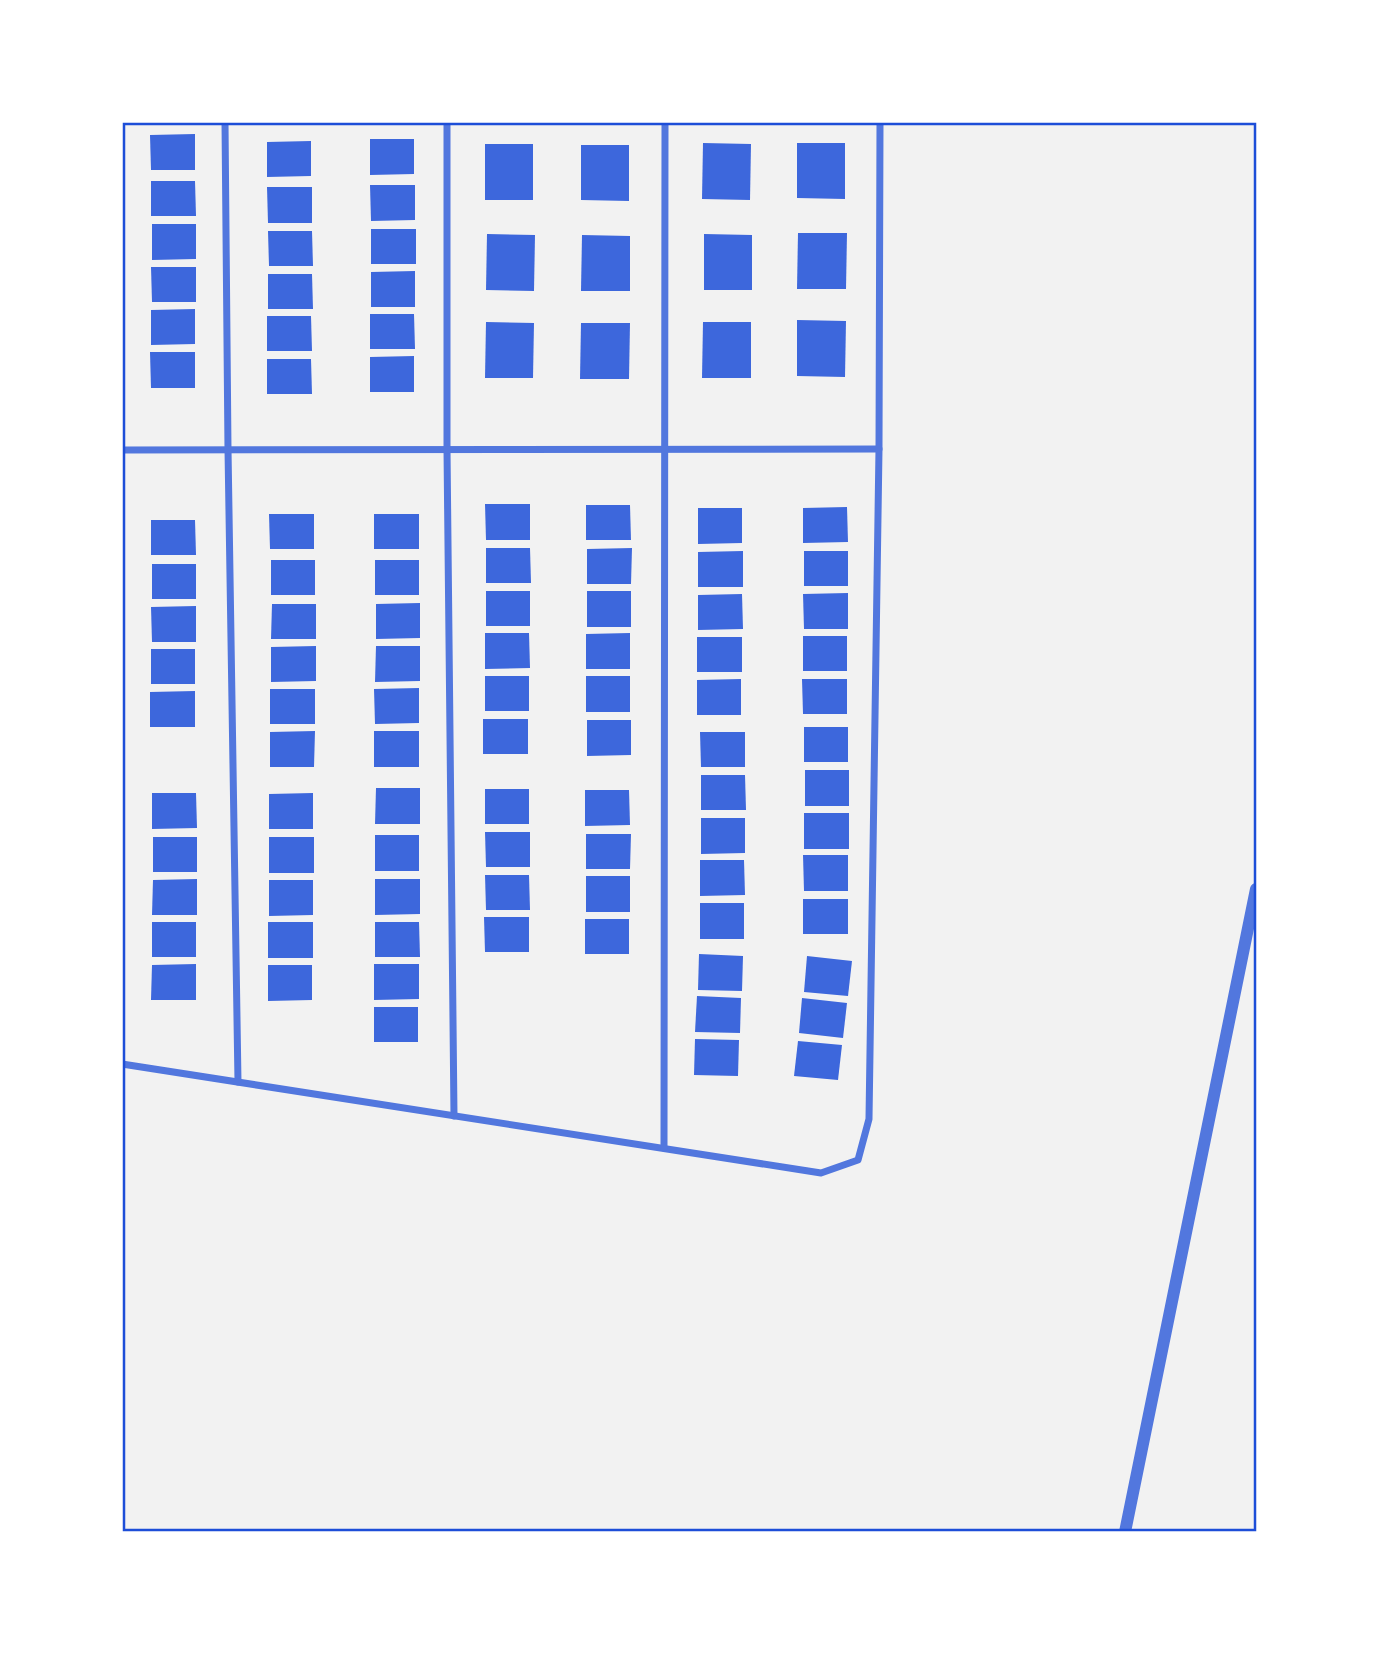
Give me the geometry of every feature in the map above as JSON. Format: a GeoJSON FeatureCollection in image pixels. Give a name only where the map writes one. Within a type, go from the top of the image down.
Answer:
{"type":"FeatureCollection","features":[{"type":"Feature","properties":{"kind":"street"},"geometry":{"type":"LineString","coordinates":[[225,122],[238,1082]]}},
{"type":"Feature","properties":{"kind":"street"},"geometry":{"type":"LineString","coordinates":[[447,122],[447,449],[454,1116]]}},
{"type":"Feature","properties":{"kind":"street"},"geometry":{"type":"LineString","coordinates":[[664,1149],[665,122]]}},
{"type":"Feature","properties":{"kind":"street"},"geometry":{"type":"LineString","coordinates":[[122,1064],[821,1173],[858,1160],[869,1119],[879,449],[880,122]]}},
{"type":"Feature","properties":{"kind":"street"},"geometry":{"type":"LineString","coordinates":[[122,450],[879,449]]}},
{"type":"Feature","properties":{"kind":"street"},"geometry":{"type":"LineString","coordinates":[[1125,1531],[1256,889]]}},
{"type":"Feature","properties":{"kind":"building"},"geometry":{"type":"Polygon","coordinates":[[[195,134],[195,170],[151,170],[150,135],[195,134]]]}},
{"type":"Feature","properties":{"kind":"building"},"geometry":{"type":"Polygon","coordinates":[[[370,139],[414,139],[414,174],[370,175],[370,139]]]}},
{"type":"Feature","properties":{"kind":"building"},"geometry":{"type":"Polygon","coordinates":[[[311,141],[311,176],[267,177],[267,142],[311,141]]]}},
{"type":"Feature","properties":{"kind":"building"},"geometry":{"type":"Polygon","coordinates":[[[703,143],[751,144],[750,200],[702,199],[703,143]]]}},
{"type":"Feature","properties":{"kind":"building"},"geometry":{"type":"Polygon","coordinates":[[[797,143],[845,143],[845,199],[797,198],[797,143]]]}},
{"type":"Feature","properties":{"kind":"building"},"geometry":{"type":"Polygon","coordinates":[[[485,144],[533,144],[533,200],[485,200],[485,144]]]}},
{"type":"Feature","properties":{"kind":"building"},"geometry":{"type":"Polygon","coordinates":[[[581,145],[629,145],[629,201],[581,200],[581,145]]]}},
{"type":"Feature","properties":{"kind":"building"},"geometry":{"type":"Polygon","coordinates":[[[151,181],[195,181],[196,216],[151,216],[151,181]]]}},
{"type":"Feature","properties":{"kind":"building"},"geometry":{"type":"Polygon","coordinates":[[[370,185],[415,185],[415,220],[371,221],[370,185]]]}},
{"type":"Feature","properties":{"kind":"building"},"geometry":{"type":"Polygon","coordinates":[[[267,187],[312,187],[312,223],[268,223],[267,187]]]}},
{"type":"Feature","properties":{"kind":"building"},"geometry":{"type":"Polygon","coordinates":[[[152,224],[196,224],[196,259],[152,260],[152,224]]]}},
{"type":"Feature","properties":{"kind":"building"},"geometry":{"type":"Polygon","coordinates":[[[371,229],[416,229],[416,264],[371,264],[371,229]]]}},
{"type":"Feature","properties":{"kind":"building"},"geometry":{"type":"Polygon","coordinates":[[[268,231],[312,231],[313,266],[269,266],[268,231]]]}},
{"type":"Feature","properties":{"kind":"building"},"geometry":{"type":"Polygon","coordinates":[[[798,233],[847,233],[846,289],[797,289],[798,233]]]}},
{"type":"Feature","properties":{"kind":"building"},"geometry":{"type":"Polygon","coordinates":[[[487,234],[535,235],[534,291],[486,290],[487,234]]]}},
{"type":"Feature","properties":{"kind":"building"},"geometry":{"type":"Polygon","coordinates":[[[704,234],[752,235],[752,290],[704,290],[704,234]]]}},
{"type":"Feature","properties":{"kind":"building"},"geometry":{"type":"Polygon","coordinates":[[[582,235],[630,236],[630,291],[581,291],[582,235]]]}},
{"type":"Feature","properties":{"kind":"building"},"geometry":{"type":"Polygon","coordinates":[[[151,267],[196,267],[196,302],[152,302],[151,267]]]}},
{"type":"Feature","properties":{"kind":"building"},"geometry":{"type":"Polygon","coordinates":[[[415,271],[415,307],[371,307],[371,272],[415,271]]]}},
{"type":"Feature","properties":{"kind":"building"},"geometry":{"type":"Polygon","coordinates":[[[268,274],[312,274],[313,309],[268,309],[268,274]]]}},
{"type":"Feature","properties":{"kind":"building"},"geometry":{"type":"Polygon","coordinates":[[[195,309],[195,344],[151,345],[151,310],[195,309]]]}},
{"type":"Feature","properties":{"kind":"building"},"geometry":{"type":"Polygon","coordinates":[[[370,314],[414,314],[415,349],[370,349],[370,314]]]}},
{"type":"Feature","properties":{"kind":"building"},"geometry":{"type":"Polygon","coordinates":[[[267,316],[311,316],[312,351],[267,351],[267,316]]]}},
{"type":"Feature","properties":{"kind":"building"},"geometry":{"type":"Polygon","coordinates":[[[797,320],[846,321],[845,377],[797,376],[797,320]]]}},
{"type":"Feature","properties":{"kind":"building"},"geometry":{"type":"Polygon","coordinates":[[[486,322],[534,323],[533,378],[485,378],[486,322]]]}},
{"type":"Feature","properties":{"kind":"building"},"geometry":{"type":"Polygon","coordinates":[[[703,322],[751,322],[751,378],[702,378],[703,322]]]}},
{"type":"Feature","properties":{"kind":"building"},"geometry":{"type":"Polygon","coordinates":[[[581,323],[630,323],[629,379],[580,379],[581,323]]]}},
{"type":"Feature","properties":{"kind":"building"},"geometry":{"type":"Polygon","coordinates":[[[150,352],[195,352],[195,388],[151,388],[150,352]]]}},
{"type":"Feature","properties":{"kind":"building"},"geometry":{"type":"Polygon","coordinates":[[[414,356],[414,392],[370,392],[370,357],[414,356]]]}},
{"type":"Feature","properties":{"kind":"building"},"geometry":{"type":"Polygon","coordinates":[[[267,359],[311,359],[312,394],[267,394],[267,359]]]}},
{"type":"Feature","properties":{"kind":"building"},"geometry":{"type":"Polygon","coordinates":[[[485,504],[530,504],[530,540],[486,540],[485,504]]]}},
{"type":"Feature","properties":{"kind":"building"},"geometry":{"type":"Polygon","coordinates":[[[586,505],[630,505],[631,540],[586,540],[586,505]]]}},
{"type":"Feature","properties":{"kind":"building"},"geometry":{"type":"Polygon","coordinates":[[[847,507],[848,542],[803,543],[803,508],[847,507]]]}},
{"type":"Feature","properties":{"kind":"building"},"geometry":{"type":"Polygon","coordinates":[[[698,508],[742,508],[742,543],[698,544],[698,508]]]}},
{"type":"Feature","properties":{"kind":"building"},"geometry":{"type":"Polygon","coordinates":[[[269,514],[314,514],[314,549],[270,549],[269,514]]]}},
{"type":"Feature","properties":{"kind":"building"},"geometry":{"type":"Polygon","coordinates":[[[374,514],[419,514],[419,549],[374,549],[374,514]]]}},
{"type":"Feature","properties":{"kind":"building"},"geometry":{"type":"Polygon","coordinates":[[[151,520],[195,520],[196,555],[151,555],[151,520]]]}},
{"type":"Feature","properties":{"kind":"building"},"geometry":{"type":"Polygon","coordinates":[[[486,548],[530,548],[531,583],[486,583],[486,548]]]}},
{"type":"Feature","properties":{"kind":"building"},"geometry":{"type":"Polygon","coordinates":[[[632,548],[631,584],[587,584],[587,549],[632,548]]]}},
{"type":"Feature","properties":{"kind":"building"},"geometry":{"type":"Polygon","coordinates":[[[743,551],[743,587],[698,587],[698,552],[743,551]]]}},
{"type":"Feature","properties":{"kind":"building"},"geometry":{"type":"Polygon","coordinates":[[[804,551],[848,551],[848,586],[804,586],[804,551]]]}},
{"type":"Feature","properties":{"kind":"building"},"geometry":{"type":"Polygon","coordinates":[[[271,560],[315,560],[315,595],[271,595],[271,560]]]}},
{"type":"Feature","properties":{"kind":"building"},"geometry":{"type":"Polygon","coordinates":[[[375,560],[419,560],[419,595],[375,595],[375,560]]]}},
{"type":"Feature","properties":{"kind":"building"},"geometry":{"type":"Polygon","coordinates":[[[152,564],[196,564],[196,599],[152,599],[152,564]]]}},
{"type":"Feature","properties":{"kind":"building"},"geometry":{"type":"Polygon","coordinates":[[[486,591],[530,591],[530,626],[486,626],[486,591]]]}},
{"type":"Feature","properties":{"kind":"building"},"geometry":{"type":"Polygon","coordinates":[[[587,591],[631,591],[631,627],[587,627],[587,591]]]}},
{"type":"Feature","properties":{"kind":"building"},"geometry":{"type":"Polygon","coordinates":[[[848,593],[848,629],[804,629],[803,594],[848,593]]]}},
{"type":"Feature","properties":{"kind":"building"},"geometry":{"type":"Polygon","coordinates":[[[742,594],[743,629],[698,630],[698,595],[742,594]]]}},
{"type":"Feature","properties":{"kind":"building"},"geometry":{"type":"Polygon","coordinates":[[[420,603],[420,638],[376,639],[376,604],[420,603]]]}},
{"type":"Feature","properties":{"kind":"building"},"geometry":{"type":"Polygon","coordinates":[[[272,604],[316,604],[316,639],[271,639],[272,604]]]}},
{"type":"Feature","properties":{"kind":"building"},"geometry":{"type":"Polygon","coordinates":[[[196,606],[196,642],[152,642],[151,607],[196,606]]]}},
{"type":"Feature","properties":{"kind":"building"},"geometry":{"type":"Polygon","coordinates":[[[485,633],[529,633],[530,668],[485,669],[485,633]]]}},
{"type":"Feature","properties":{"kind":"building"},"geometry":{"type":"Polygon","coordinates":[[[630,633],[630,669],[586,669],[586,634],[630,633]]]}},
{"type":"Feature","properties":{"kind":"building"},"geometry":{"type":"Polygon","coordinates":[[[803,636],[847,636],[847,671],[803,671],[803,636]]]}},
{"type":"Feature","properties":{"kind":"building"},"geometry":{"type":"Polygon","coordinates":[[[697,637],[742,637],[742,672],[697,672],[697,637]]]}},
{"type":"Feature","properties":{"kind":"building"},"geometry":{"type":"Polygon","coordinates":[[[316,646],[316,681],[271,682],[271,647],[316,646]]]}},
{"type":"Feature","properties":{"kind":"building"},"geometry":{"type":"Polygon","coordinates":[[[376,646],[420,646],[420,681],[375,682],[376,646]]]}},
{"type":"Feature","properties":{"kind":"building"},"geometry":{"type":"Polygon","coordinates":[[[151,649],[195,649],[195,684],[151,684],[151,649]]]}},
{"type":"Feature","properties":{"kind":"building"},"geometry":{"type":"Polygon","coordinates":[[[485,676],[529,676],[529,711],[485,711],[485,676]]]}},
{"type":"Feature","properties":{"kind":"building"},"geometry":{"type":"Polygon","coordinates":[[[586,676],[630,676],[630,712],[586,712],[586,676]]]}},
{"type":"Feature","properties":{"kind":"building"},"geometry":{"type":"Polygon","coordinates":[[[741,679],[741,715],[697,715],[697,680],[741,679]]]}},
{"type":"Feature","properties":{"kind":"building"},"geometry":{"type":"Polygon","coordinates":[[[802,679],[847,679],[847,714],[803,714],[802,679]]]}},
{"type":"Feature","properties":{"kind":"building"},"geometry":{"type":"Polygon","coordinates":[[[419,688],[419,723],[375,724],[374,689],[419,688]]]}},
{"type":"Feature","properties":{"kind":"building"},"geometry":{"type":"Polygon","coordinates":[[[270,689],[315,689],[315,724],[270,724],[270,689]]]}},
{"type":"Feature","properties":{"kind":"building"},"geometry":{"type":"Polygon","coordinates":[[[195,691],[195,727],[150,727],[150,692],[195,691]]]}},
{"type":"Feature","properties":{"kind":"building"},"geometry":{"type":"Polygon","coordinates":[[[483,719],[528,719],[528,754],[483,754],[483,719]]]}},
{"type":"Feature","properties":{"kind":"building"},"geometry":{"type":"Polygon","coordinates":[[[587,720],[631,720],[631,755],[587,756],[587,720]]]}},
{"type":"Feature","properties":{"kind":"building"},"geometry":{"type":"Polygon","coordinates":[[[804,727],[848,727],[848,762],[804,762],[804,727]]]}},
{"type":"Feature","properties":{"kind":"building"},"geometry":{"type":"Polygon","coordinates":[[[315,731],[314,767],[270,767],[270,732],[315,731]]]}},
{"type":"Feature","properties":{"kind":"building"},"geometry":{"type":"Polygon","coordinates":[[[374,731],[419,731],[419,767],[374,767],[374,731]]]}},
{"type":"Feature","properties":{"kind":"building"},"geometry":{"type":"Polygon","coordinates":[[[700,732],[745,732],[745,767],[701,767],[700,732]]]}},
{"type":"Feature","properties":{"kind":"building"},"geometry":{"type":"Polygon","coordinates":[[[805,770],[849,770],[849,806],[805,806],[805,770]]]}},
{"type":"Feature","properties":{"kind":"building"},"geometry":{"type":"Polygon","coordinates":[[[701,775],[745,775],[746,810],[701,810],[701,775]]]}},
{"type":"Feature","properties":{"kind":"building"},"geometry":{"type":"Polygon","coordinates":[[[376,788],[420,788],[420,824],[375,824],[376,788]]]}},
{"type":"Feature","properties":{"kind":"building"},"geometry":{"type":"Polygon","coordinates":[[[485,789],[529,789],[529,824],[485,824],[485,789]]]}},
{"type":"Feature","properties":{"kind":"building"},"geometry":{"type":"Polygon","coordinates":[[[585,790],[629,790],[630,825],[585,826],[585,790]]]}},
{"type":"Feature","properties":{"kind":"building"},"geometry":{"type":"Polygon","coordinates":[[[152,793],[196,793],[197,828],[152,829],[152,793]]]}},
{"type":"Feature","properties":{"kind":"building"},"geometry":{"type":"Polygon","coordinates":[[[313,793],[313,829],[269,829],[269,794],[313,793]]]}},
{"type":"Feature","properties":{"kind":"building"},"geometry":{"type":"Polygon","coordinates":[[[804,813],[849,813],[849,849],[804,849],[804,813]]]}},
{"type":"Feature","properties":{"kind":"building"},"geometry":{"type":"Polygon","coordinates":[[[701,818],[745,818],[745,853],[701,854],[701,818]]]}},
{"type":"Feature","properties":{"kind":"building"},"geometry":{"type":"Polygon","coordinates":[[[485,832],[530,832],[530,867],[486,867],[485,832]]]}},
{"type":"Feature","properties":{"kind":"building"},"geometry":{"type":"Polygon","coordinates":[[[586,834],[631,834],[630,869],[586,869],[586,834]]]}},
{"type":"Feature","properties":{"kind":"building"},"geometry":{"type":"Polygon","coordinates":[[[375,835],[419,835],[419,871],[375,871],[375,835]]]}},
{"type":"Feature","properties":{"kind":"building"},"geometry":{"type":"Polygon","coordinates":[[[153,837],[197,837],[197,872],[153,872],[153,837]]]}},
{"type":"Feature","properties":{"kind":"building"},"geometry":{"type":"Polygon","coordinates":[[[269,837],[314,837],[314,873],[269,873],[269,837]]]}},
{"type":"Feature","properties":{"kind":"building"},"geometry":{"type":"Polygon","coordinates":[[[803,855],[848,855],[848,891],[804,891],[803,855]]]}},
{"type":"Feature","properties":{"kind":"building"},"geometry":{"type":"Polygon","coordinates":[[[700,860],[744,860],[745,895],[700,896],[700,860]]]}},
{"type":"Feature","properties":{"kind":"building"},"geometry":{"type":"Polygon","coordinates":[[[485,875],[529,875],[530,910],[486,910],[485,875]]]}},
{"type":"Feature","properties":{"kind":"building"},"geometry":{"type":"Polygon","coordinates":[[[586,876],[630,876],[630,912],[586,912],[586,876]]]}},
{"type":"Feature","properties":{"kind":"building"},"geometry":{"type":"Polygon","coordinates":[[[197,879],[197,915],[152,915],[153,880],[197,879]]]}},
{"type":"Feature","properties":{"kind":"building"},"geometry":{"type":"Polygon","coordinates":[[[375,879],[420,879],[420,914],[375,915],[375,879]]]}},
{"type":"Feature","properties":{"kind":"building"},"geometry":{"type":"Polygon","coordinates":[[[269,880],[313,880],[313,915],[269,916],[269,880]]]}},
{"type":"Feature","properties":{"kind":"building"},"geometry":{"type":"Polygon","coordinates":[[[803,899],[848,899],[848,934],[803,934],[803,899]]]}},
{"type":"Feature","properties":{"kind":"building"},"geometry":{"type":"Polygon","coordinates":[[[700,903],[744,903],[744,939],[700,939],[700,903]]]}},
{"type":"Feature","properties":{"kind":"building"},"geometry":{"type":"Polygon","coordinates":[[[484,917],[529,917],[529,952],[485,952],[484,917]]]}},
{"type":"Feature","properties":{"kind":"building"},"geometry":{"type":"Polygon","coordinates":[[[585,919],[629,919],[629,954],[585,954],[585,919]]]}},
{"type":"Feature","properties":{"kind":"building"},"geometry":{"type":"Polygon","coordinates":[[[152,922],[196,922],[196,957],[152,957],[152,922]]]}},
{"type":"Feature","properties":{"kind":"building"},"geometry":{"type":"Polygon","coordinates":[[[268,922],[313,922],[313,958],[268,958],[268,922]]]}},
{"type":"Feature","properties":{"kind":"building"},"geometry":{"type":"Polygon","coordinates":[[[375,922],[419,922],[420,957],[375,957],[375,922]]]}},
{"type":"Feature","properties":{"kind":"building"},"geometry":{"type":"Polygon","coordinates":[[[699,954],[743,956],[742,991],[698,990],[699,954]]]}},
{"type":"Feature","properties":{"kind":"building"},"geometry":{"type":"Polygon","coordinates":[[[807,956],[852,961],[848,996],[804,992],[807,956]]]}},
{"type":"Feature","properties":{"kind":"building"},"geometry":{"type":"Polygon","coordinates":[[[196,964],[196,1000],[151,1000],[152,965],[196,964]]]}},
{"type":"Feature","properties":{"kind":"building"},"geometry":{"type":"Polygon","coordinates":[[[374,964],[419,964],[419,999],[374,1000],[374,964]]]}},
{"type":"Feature","properties":{"kind":"building"},"geometry":{"type":"Polygon","coordinates":[[[268,965],[312,965],[312,1000],[268,1001],[268,965]]]}},
{"type":"Feature","properties":{"kind":"building"},"geometry":{"type":"Polygon","coordinates":[[[697,996],[741,998],[740,1033],[695,1032],[697,996]]]}},
{"type":"Feature","properties":{"kind":"building"},"geometry":{"type":"Polygon","coordinates":[[[802,998],[847,1003],[843,1038],[799,1033],[802,998]]]}},
{"type":"Feature","properties":{"kind":"building"},"geometry":{"type":"Polygon","coordinates":[[[374,1007],[418,1007],[418,1042],[374,1042],[374,1007]]]}},
{"type":"Feature","properties":{"kind":"building"},"geometry":{"type":"Polygon","coordinates":[[[695,1039],[739,1040],[738,1076],[694,1075],[695,1039]]]}},
{"type":"Feature","properties":{"kind":"building"},"geometry":{"type":"Polygon","coordinates":[[[798,1041],[842,1045],[838,1080],[794,1076],[798,1041]]]}}]}
